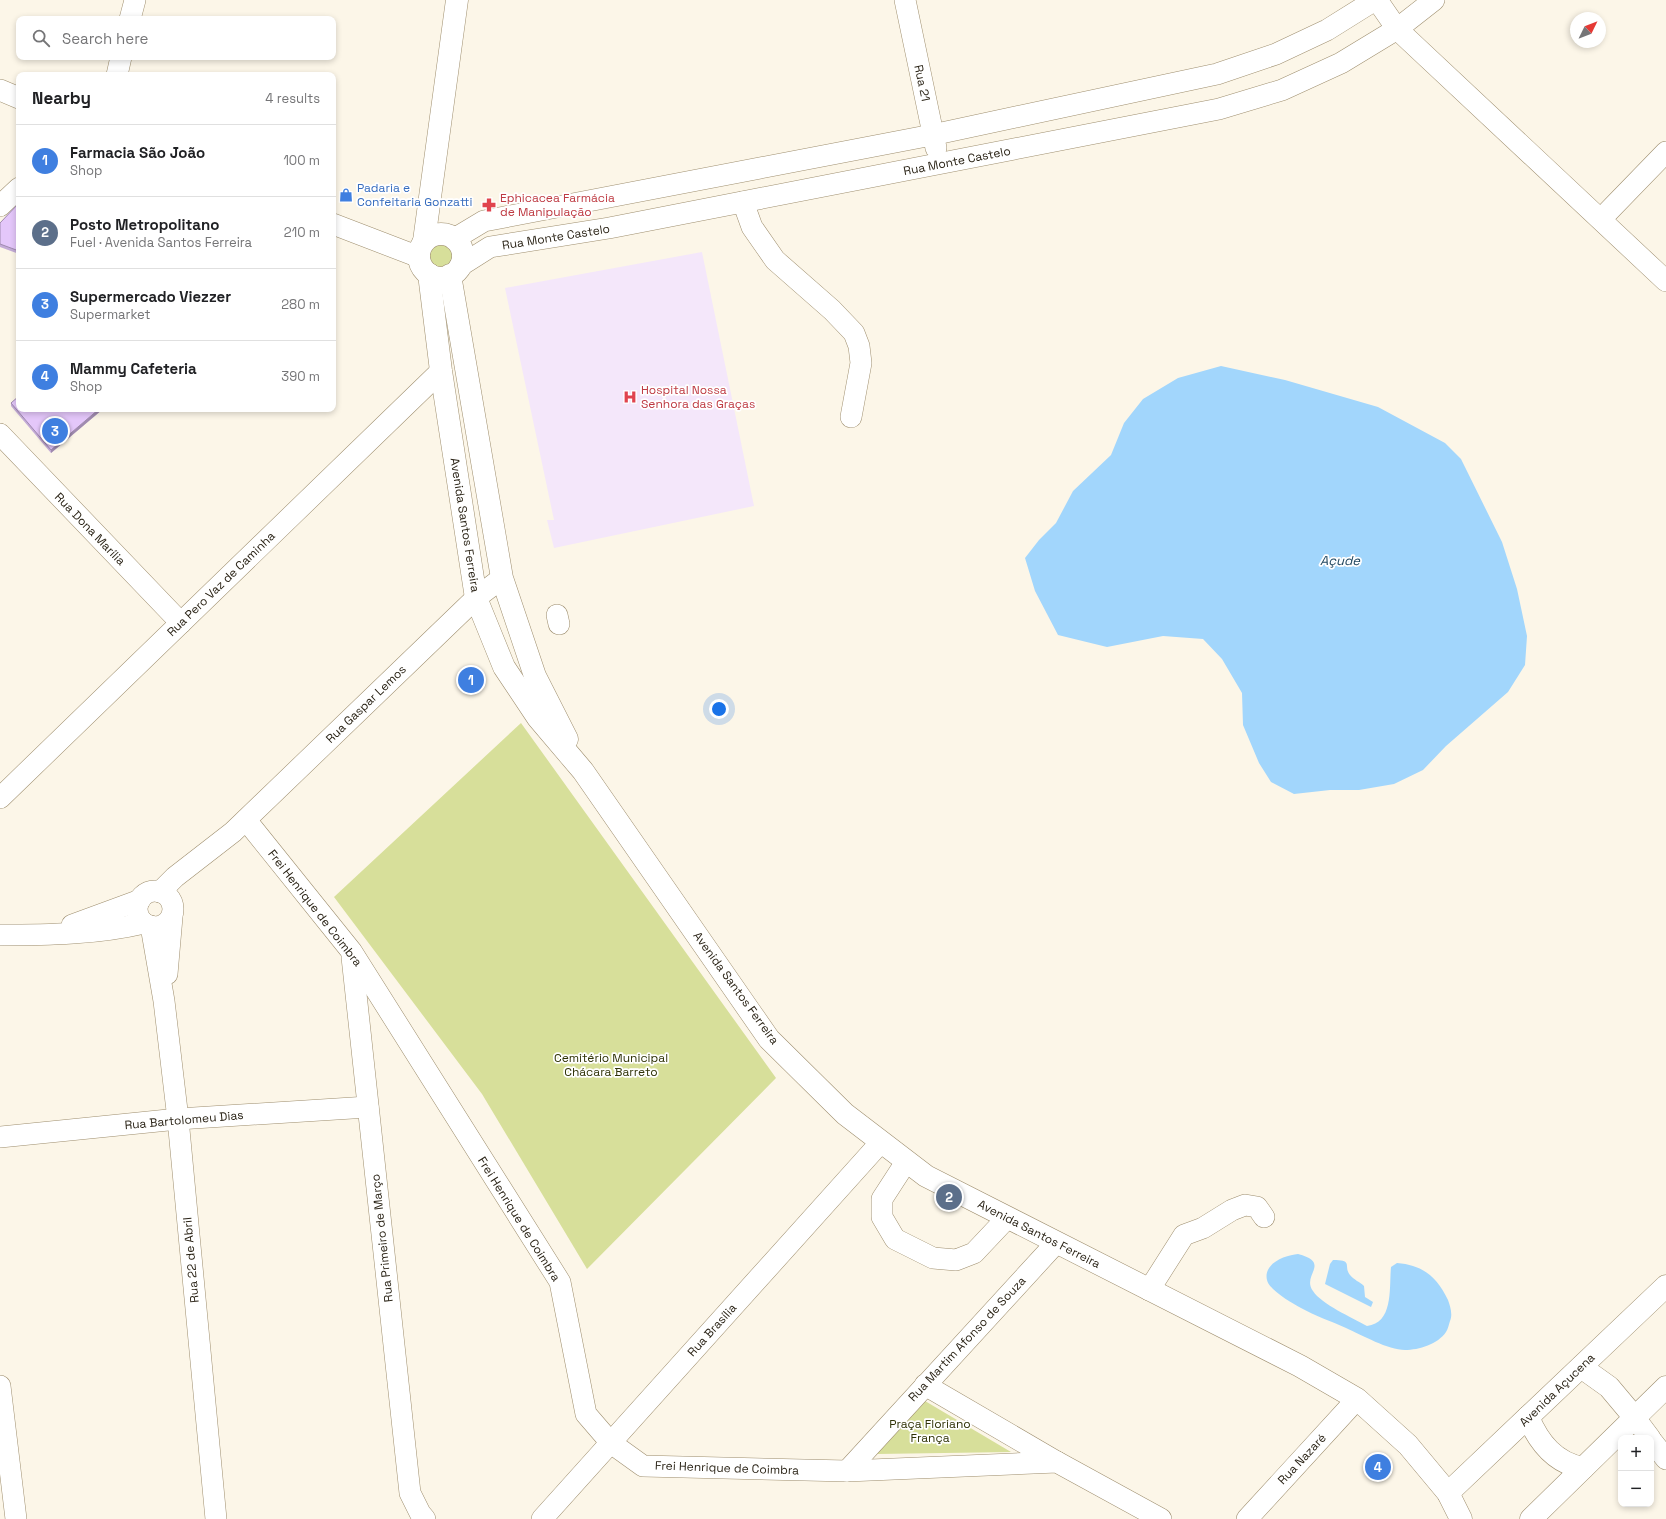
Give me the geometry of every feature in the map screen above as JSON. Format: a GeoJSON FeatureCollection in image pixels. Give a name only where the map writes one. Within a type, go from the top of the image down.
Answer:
{"type":"FeatureCollection","features":[{"type":"Feature","properties":{"kind":"main road","name":"Avenida Santos Ferreira"},"geometry":{"type":"LineString","coordinates":[[457,0],[438,141],[434,249],[441,371],[476,598],[504,667],[538,718],[583,770],[769,1039],[845,1114],[926,1176],[1300,1366],[1357,1399],[1408,1445],[1448,1493],[1461,1519]]}},
{"type":"Feature","properties":{"kind":"main road","name":"Avenida Santos Ferreira"},"geometry":{"type":"LineString","coordinates":[[434,249],[458,243],[462,254],[455,271],[502,578],[535,676],[583,770]]}},
{"type":"Feature","properties":{"kind":"main road"},"geometry":{"type":"LineString","coordinates":[[434,249],[436,277],[455,271]]}},
{"type":"Feature","properties":{"kind":"main road","name":"Avenida Açucena"},"geometry":{"type":"LineString","coordinates":[[1448,1493],[1666,1286]]}},
{"type":"Feature","properties":{"kind":"main road"},"geometry":{"type":"LineString","coordinates":[[1581,1367],[1609,1388],[1634,1418]]}},
{"type":"Feature","properties":{"kind":"main road"},"geometry":{"type":"LineString","coordinates":[[1531,1519],[1666,1387]]}},
{"type":"Feature","properties":{"kind":"main road"},"geometry":{"type":"LineString","coordinates":[[1528,1417],[1540,1441],[1550,1452],[1560,1461],[1572,1467],[1583,1468]]}},
{"type":"Feature","properties":{"kind":"street"},"geometry":{"type":"LineString","coordinates":[[131,16],[135,0]]}},
{"type":"Feature","properties":{"kind":"street","name":"Rua 21"},"geometry":{"type":"LineString","coordinates":[[905,0],[932,135],[940,165]]}},
{"type":"Feature","properties":{"kind":"street"},"geometry":{"type":"LineString","coordinates":[[336,225],[434,249],[484,221],[932,135],[1217,74],[1282,51],[1327,30],[1376,0],[1397,29],[1666,281]]}},
{"type":"Feature","properties":{"kind":"street","name":"Rua Monte Castelo"},"geometry":{"type":"LineString","coordinates":[[455,271],[490,247],[609,228],[940,165],[1219,109],[1282,90],[1341,63],[1397,29],[1434,0]]}},
{"type":"Feature","properties":{"kind":"street"},"geometry":{"type":"LineString","coordinates":[[118,72],[120,60]]}},
{"type":"Feature","properties":{"kind":"street"},"geometry":{"type":"LineString","coordinates":[[0,90],[16,97]]}},
{"type":"Feature","properties":{"kind":"street"},"geometry":{"type":"LineString","coordinates":[[1601,219],[1666,152]]}},
{"type":"Feature","properties":{"kind":"street"},"geometry":{"type":"LineString","coordinates":[[0,206],[16,191]]}},
{"type":"Feature","properties":{"kind":"street"},"geometry":{"type":"LineString","coordinates":[[743,202],[752,227],[775,260],[832,310],[854,333],[859,346],[861,363],[851,417]]}},
{"type":"Feature","properties":{"kind":"street","name":"Rua Pero Vaz de Caminha"},"geometry":{"type":"LineString","coordinates":[[0,798],[441,371]]}},
{"type":"Feature","properties":{"kind":"street","name":"Rua Dona Marília"},"geometry":{"type":"LineString","coordinates":[[0,434],[181,623]]}},
{"type":"Feature","properties":{"kind":"street","name":"Rua Gaspar Lemos"},"geometry":{"type":"LineString","coordinates":[[168,903],[240,826],[476,598],[502,578]]}},
{"type":"Feature","properties":{"kind":"street","name":"Frei Henrique de Coimbra"},"geometry":{"type":"LineString","coordinates":[[240,826],[352,952],[560,1282],[586,1414],[611,1442],[643,1466],[847,1471],[1057,1462]]}},
{"type":"Feature","properties":{"kind":"street"},"geometry":{"type":"LineString","coordinates":[[0,935],[47,934],[147,925],[163,926],[168,903],[148,892],[140,900],[47,934]]}},
{"type":"Feature","properties":{"kind":"street"},"geometry":{"type":"LineString","coordinates":[[140,900],[137,910],[141,920],[147,925]]}},
{"type":"Feature","properties":{"kind":"street","name":"Rua 22 de Abril"},"geometry":{"type":"LineString","coordinates":[[164,1001],[168,903]]}},
{"type":"Feature","properties":{"kind":"street","name":"Rua 22 de Abril"},"geometry":{"type":"LineString","coordinates":[[147,925],[164,1001],[178,1119],[216,1519]]}},
{"type":"Feature","properties":{"kind":"street","name":"Rua Primeiro de Março"},"geometry":{"type":"LineString","coordinates":[[352,952],[410,1493],[420,1513],[426,1519]]}},
{"type":"Feature","properties":{"kind":"street","name":"Rua Bartolomeu Dias"},"geometry":{"type":"LineString","coordinates":[[0,1137],[178,1119],[368,1107]]}},
{"type":"Feature","properties":{"kind":"street","name":"Rua Brasília"},"geometry":{"type":"LineString","coordinates":[[542,1519],[881,1142]]}},
{"type":"Feature","properties":{"kind":"street"},"geometry":{"type":"LineString","coordinates":[[906,1162],[882,1199],[882,1217],[895,1239],[933,1258],[956,1260],[974,1253],[1007,1218]]}},
{"type":"Feature","properties":{"kind":"street"},"geometry":{"type":"LineString","coordinates":[[1150,1290],[1184,1235],[1203,1228],[1232,1210],[1245,1205],[1256,1207],[1264,1217]]}},
{"type":"Feature","properties":{"kind":"street","name":"Rua Martim Afonso de Souza"},"geometry":{"type":"LineString","coordinates":[[847,1471],[1056,1243]]}},
{"type":"Feature","properties":{"kind":"street"},"geometry":{"type":"LineString","coordinates":[[925,1385],[1057,1462],[1161,1519]]}},
{"type":"Feature","properties":{"kind":"street"},"geometry":{"type":"LineString","coordinates":[[0,1386],[16,1519]]}},
{"type":"Feature","properties":{"kind":"street","name":"Rua Nazaré"},"geometry":{"type":"LineString","coordinates":[[1247,1519],[1357,1399]]}},
{"type":"Feature","properties":{"kind":"street"},"geometry":{"type":"LineString","coordinates":[[1634,1418],[1647,1435]]}},
{"type":"Feature","properties":{"kind":"street"},"geometry":{"type":"LineString","coordinates":[[1654,1444],[1666,1459]]}},
{"type":"Feature","properties":{"kind":"shaded area","name":"Hospital Nossa Senhora das Graças"},"geometry":{"type":"Polygon","coordinates":[[[702,252],[754,506],[554,548],[547,520],[554,520],[505,288],[702,252]]]}},
{"type":"Feature","properties":{"kind":"green space"},"geometry":{"type":"Polygon","coordinates":[[[441,245],[450,249],[454,258],[450,267],[441,271],[432,267],[428,258],[432,249],[441,245]]]}},
{"type":"Feature","properties":{"kind":"green space","name":"Cemitério Municipal Chácara Barreto"},"geometry":{"type":"Polygon","coordinates":[[[521,723],[776,1078],[587,1269],[482,1094],[334,897],[521,723]]]}},
{"type":"Feature","properties":{"kind":"green space","name":"Praça Floriano França"},"geometry":{"type":"Polygon","coordinates":[[[925,1401],[1011,1452],[877,1454],[925,1401]]]}},
{"type":"Feature","properties":{"kind":"water","name":"Açude"},"geometry":{"type":"Polygon","coordinates":[[[1221,366],[1285,380],[1378,407],[1445,443],[1461,459],[1502,542],[1517,589],[1527,636],[1525,665],[1508,692],[1446,746],[1423,770],[1394,784],[1359,790],[1330,790],[1294,794],[1271,782],[1259,763],[1243,725],[1242,693],[1222,659],[1203,639],[1163,636],[1107,647],[1058,635],[1035,591],[1025,558],[1039,540],[1056,523],[1073,491],[1111,455],[1124,423],[1143,399],[1178,378],[1221,366]]]}},
{"type":"Feature","properties":{"kind":"water"},"geometry":{"type":"Polygon","coordinates":[[[1298,1254],[1313,1261],[1315,1265],[1310,1280],[1310,1285],[1317,1296],[1330,1306],[1367,1326],[1376,1323],[1382,1318],[1386,1311],[1390,1294],[1391,1267],[1397,1263],[1414,1266],[1422,1270],[1434,1279],[1448,1300],[1451,1310],[1451,1318],[1447,1331],[1438,1340],[1428,1346],[1405,1350],[1391,1348],[1375,1342],[1306,1311],[1276,1292],[1267,1280],[1268,1269],[1276,1261],[1298,1254]]]}},
{"type":"Feature","properties":{"kind":"water"},"geometry":{"type":"Polygon","coordinates":[[[1333,1260],[1346,1262],[1350,1275],[1364,1286],[1365,1297],[1373,1302],[1371,1307],[1325,1284],[1330,1264],[1333,1260]]]}},
{"type":"Feature","properties":{"kind":"building"},"geometry":{"type":"Polygon","coordinates":[[[16,206],[16,250],[0,244],[0,223],[16,206]]]}},
{"type":"Feature","properties":{"kind":"building"},"geometry":{"type":"Polygon","coordinates":[[[16,399],[16,409],[11,403],[16,399]]]}},
{"type":"Feature","properties":{"kind":"building"},"geometry":{"type":"Polygon","coordinates":[[[19,412],[95,412],[51,450],[19,412]]]}},
{"type":"Feature","properties":{"kind":"place","name":"Padaria e Confeitaria Gonzatti"},"geometry":{"type":"Point","coordinates":[346,195]}},
{"type":"Feature","properties":{"kind":"place","name":"Ephicacea Farmácia de Manipulação"},"geometry":{"type":"Point","coordinates":[489,205]}},
{"type":"Feature","properties":{"kind":"place","name":"Hospital Nossa Senhora das Graças"},"geometry":{"type":"Point","coordinates":[630,397]}},
{"type":"Feature","properties":{"kind":"place","name":"Supermercado Viezzer"},"geometry":{"type":"Point","coordinates":[55,431]}},
{"type":"Feature","properties":{"kind":"place","name":"Farmacia São João"},"geometry":{"type":"Point","coordinates":[471,680]}},
{"type":"Feature","properties":{"kind":"place","name":"Posto Metropolitano"},"geometry":{"type":"Point","coordinates":[949,1197]}},
{"type":"Feature","properties":{"kind":"place","name":"Mammy Cafeteria"},"geometry":{"type":"Point","coordinates":[1378,1467]}}]}
